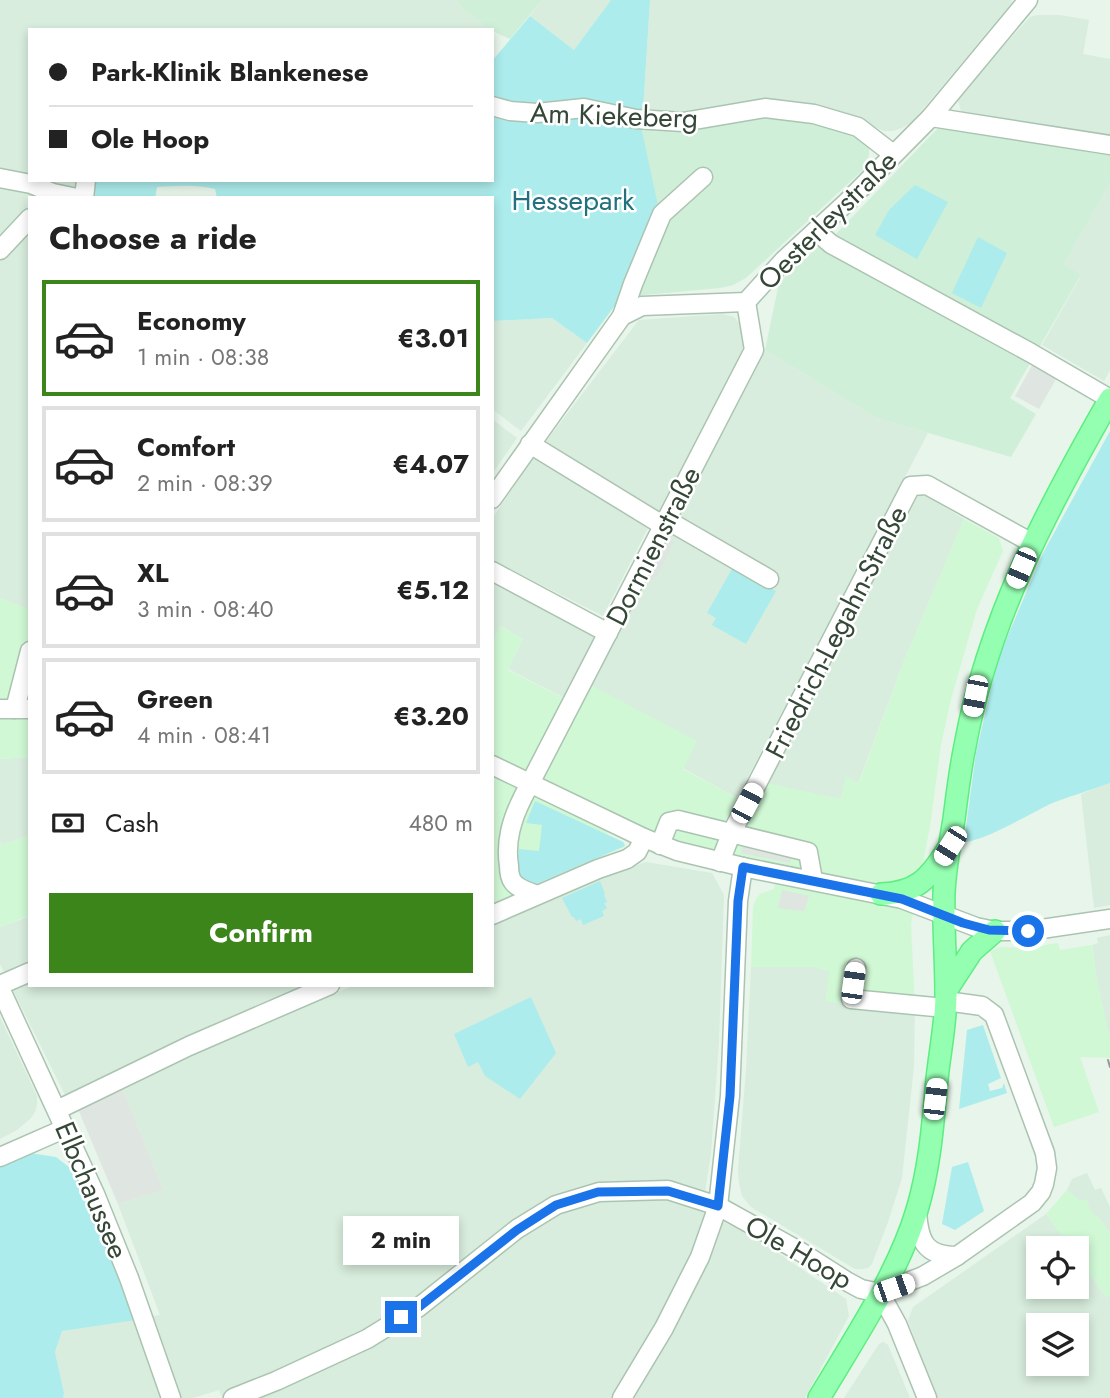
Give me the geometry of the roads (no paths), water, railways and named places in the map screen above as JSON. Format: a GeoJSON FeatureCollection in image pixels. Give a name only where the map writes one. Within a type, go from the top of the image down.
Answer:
{"type":"FeatureCollection","features":[{"type":"Feature","properties":{"kind":"main road"},"geometry":{"type":"LineString","coordinates":[[819,1398],[880,1293],[917,1211],[930,1150],[946,1000],[943,915],[945,883],[965,745],[975,696],[990,647],[1032,543],[1110,399]]}},
{"type":"Feature","properties":{"kind":"main road"},"geometry":{"type":"LineString","coordinates":[[881,894],[903,892],[923,882],[932,874],[950,846]]}},
{"type":"Feature","properties":{"kind":"main road"},"geometry":{"type":"LineString","coordinates":[[946,1000],[972,951],[995,931]]}},
{"type":"Feature","properties":{"kind":"street","name":"Oesterleystraße"},"geometry":{"type":"LineString","coordinates":[[622,316],[642,306],[746,302],[784,260],[847,202],[931,117],[1028,0]]}},
{"type":"Feature","properties":{"kind":"street","name":"Am Kiekeberg"},"geometry":{"type":"LineString","coordinates":[[494,107],[537,113],[584,108],[636,119],[683,122],[765,108],[814,114],[858,127],[893,154]]}},
{"type":"Feature","properties":{"kind":"street"},"geometry":{"type":"LineString","coordinates":[[931,117],[1110,145]]}},
{"type":"Feature","properties":{"kind":"street"},"geometry":{"type":"LineString","coordinates":[[494,496],[622,316],[662,214],[703,177]]}},
{"type":"Feature","properties":{"kind":"street"},"geometry":{"type":"LineString","coordinates":[[0,178],[31,184],[50,195]]}},
{"type":"Feature","properties":{"kind":"street"},"geometry":{"type":"LineString","coordinates":[[0,250],[28,220]]}},
{"type":"Feature","properties":{"kind":"street"},"geometry":{"type":"LineString","coordinates":[[816,231],[831,244],[1110,399]]}},
{"type":"Feature","properties":{"kind":"street","name":"Dormienstraße"},"geometry":{"type":"LineString","coordinates":[[537,895],[513,883],[507,846],[512,821],[754,350],[746,302]]}},
{"type":"Feature","properties":{"kind":"street"},"geometry":{"type":"LineString","coordinates":[[530,444],[769,579]]}},
{"type":"Feature","properties":{"kind":"street","name":"Friedrich-Legahn-Straße"},"geometry":{"type":"LineString","coordinates":[[720,862],[731,834],[911,486],[928,485],[1032,543]]}},
{"type":"Feature","properties":{"kind":"street"},"geometry":{"type":"LineString","coordinates":[[494,572],[608,633]]}},
{"type":"Feature","properties":{"kind":"street"},"geometry":{"type":"LineString","coordinates":[[15,709],[28,659]]}},
{"type":"Feature","properties":{"kind":"street"},"geometry":{"type":"LineString","coordinates":[[494,766],[652,841],[695,857],[902,899],[976,927],[995,931],[1028,931],[1050,924],[1103,920]]}},
{"type":"Feature","properties":{"kind":"street"},"geometry":{"type":"LineString","coordinates":[[494,914],[627,859],[652,841],[669,822],[675,820],[808,852],[813,880]]}},
{"type":"Feature","properties":{"kind":"street"},"geometry":{"type":"LineString","coordinates":[[622,1398],[664,1328],[700,1257],[718,1206],[730,1096],[738,901],[743,867]]}},
{"type":"Feature","properties":{"kind":"street"},"geometry":{"type":"LineString","coordinates":[[856,968],[851,999],[946,1000],[982,1006],[994,1015],[1047,1160],[1041,1192],[1028,1207],[923,1276],[880,1293],[897,1324],[927,1398]]}},
{"type":"Feature","properties":{"kind":"street"},"geometry":{"type":"LineString","coordinates":[[0,986],[28,973]]}},
{"type":"Feature","properties":{"kind":"street","name":"Elbchaussee"},"geometry":{"type":"LineString","coordinates":[[0,986],[66,1128],[129,1278],[170,1398]]}},
{"type":"Feature","properties":{"kind":"street"},"geometry":{"type":"LineString","coordinates":[[57,1110],[189,1046],[325,987]]}},
{"type":"Feature","properties":{"kind":"street"},"geometry":{"type":"LineString","coordinates":[[0,1157],[66,1128]]}},
{"type":"Feature","properties":{"kind":"street","name":"Ole Hoop"},"geometry":{"type":"LineString","coordinates":[[233,1398],[367,1339],[419,1307],[517,1230],[556,1205],[598,1192],[668,1191],[718,1206],[802,1252],[861,1289],[880,1293]]}},
{"type":"Feature","properties":{"kind":"street"},"geometry":{"type":"LineString","coordinates":[[917,1211],[919,1231],[925,1246],[939,1254],[957,1256]]}},
{"type":"Feature","properties":{"kind":"tram line"},"geometry":{"type":"LineString","coordinates":[[1108,1060],[1110,1067]]}},
{"type":"Feature","properties":{"kind":"park label","name":"Hessepark"},"geometry":{"type":"Point","coordinates":[573,200]}}]}
